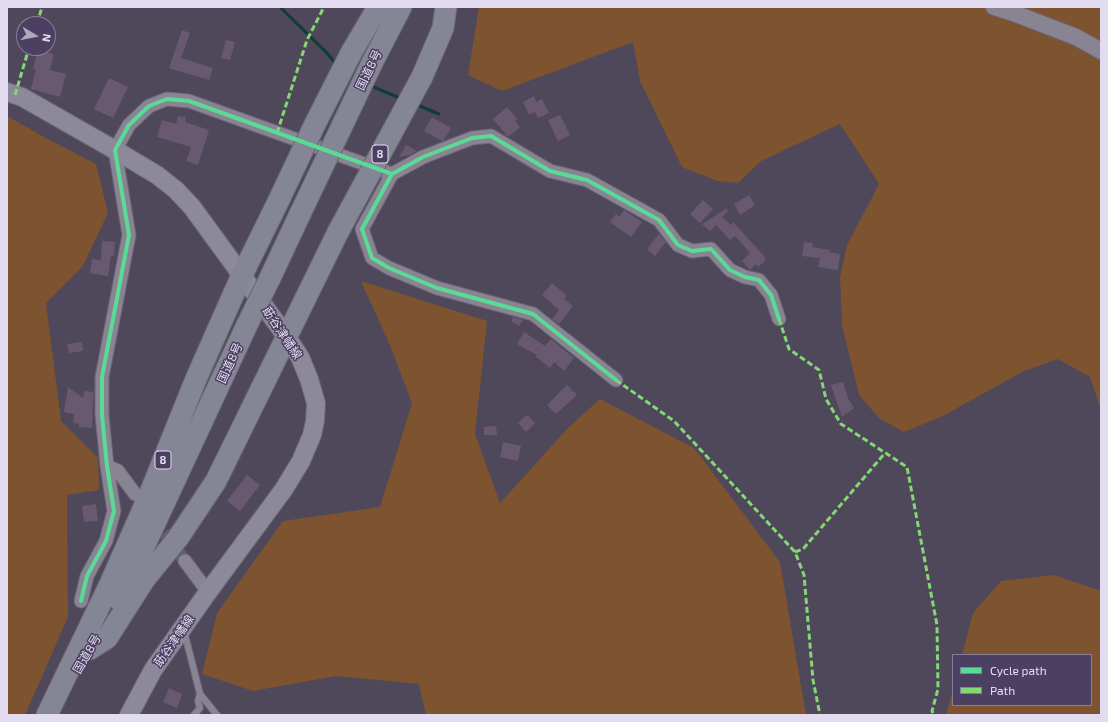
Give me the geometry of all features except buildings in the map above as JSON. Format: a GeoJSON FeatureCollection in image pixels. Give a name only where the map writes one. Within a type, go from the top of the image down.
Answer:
{"type":"FeatureCollection","features":[{"type":"Feature","properties":{"kind":"highway","name":"8"},"geometry":{"type":"LineString","coordinates":[[47,715],[110,584],[148,498],[196,379],[242,275],[351,53],[378,7]]}},
{"type":"Feature","properties":{"kind":"highway","name":"国道8号"},"geometry":{"type":"LineString","coordinates":[[52,715],[117,601],[300,214],[401,7]]}},
{"type":"Feature","properties":{"kind":"highway","name":"8"},"geometry":{"type":"LineString","coordinates":[[90,649],[107,638],[144,580],[178,538],[216,481],[338,232],[422,77],[443,28],[446,7]]}},
{"type":"Feature","properties":{"kind":"main road","name":"莇谷津幡線"},"geometry":{"type":"LineString","coordinates":[[7,92],[22,97],[115,150],[157,175],[176,190],[192,207],[300,357],[309,378],[316,403],[315,421],[312,435],[301,461],[284,489],[153,670],[129,715]]}},
{"type":"Feature","properties":{"kind":"street"},"geometry":{"type":"LineString","coordinates":[[994,7],[1076,37],[1101,51]]}},
{"type":"Feature","properties":{"kind":"street"},"geometry":{"type":"LineString","coordinates":[[81,601],[87,576],[106,541],[114,511],[107,466],[102,415],[102,377],[129,235],[115,150],[129,125],[149,106],[167,99],[189,100],[392,174]]}},
{"type":"Feature","properties":{"kind":"street"},"geometry":{"type":"LineString","coordinates":[[616,380],[533,314],[436,288],[389,268],[372,258],[362,229],[392,174],[423,157],[472,138],[491,136],[550,170],[587,180],[659,220],[678,245],[692,251],[711,250],[730,270],[745,277],[759,280],[771,295],[779,319]]}},
{"type":"Feature","properties":{"kind":"street"},"geometry":{"type":"LineString","coordinates":[[107,466],[118,470],[135,494]]}},
{"type":"Feature","properties":{"kind":"street"},"geometry":{"type":"LineString","coordinates":[[185,561],[208,592]]}},
{"type":"Feature","properties":{"kind":"lane"},"geometry":{"type":"LineString","coordinates":[[184,627],[200,694],[217,715]]}},
{"type":"Feature","properties":{"kind":"lane"},"geometry":{"type":"LineString","coordinates":[[194,715],[200,708],[198,701],[200,694]]}},
{"type":"Feature","properties":{"kind":"shaded area"},"geometry":{"type":"Polygon","coordinates":[[[479,7],[1101,7],[1101,410],[1090,377],[1058,359],[1024,371],[943,416],[904,432],[879,418],[859,395],[842,325],[840,277],[847,245],[879,184],[840,124],[761,161],[738,183],[717,181],[682,167],[640,81],[633,42],[502,91],[468,75],[479,7]]]}},
{"type":"Feature","properties":{"kind":"shaded area"},"geometry":{"type":"Polygon","coordinates":[[[7,116],[96,164],[108,213],[83,266],[46,303],[61,421],[98,458],[99,490],[67,495],[68,617],[25,715],[7,715],[7,116]]]}},
{"type":"Feature","properties":{"kind":"shaded area"},"geometry":{"type":"Polygon","coordinates":[[[361,281],[487,321],[475,434],[500,503],[568,428],[600,399],[694,448],[780,562],[806,715],[426,715],[419,684],[336,676],[253,691],[202,674],[217,613],[283,521],[380,507],[412,403],[389,343],[361,281]]]}},
{"type":"Feature","properties":{"kind":"shaded area"},"geometry":{"type":"Polygon","coordinates":[[[1054,575],[1101,591],[1101,715],[946,715],[952,693],[952,706],[1092,706],[1092,654],[962,654],[973,613],[1001,581],[1054,575]]]}},
{"type":"Feature","properties":{"kind":"waterway"},"geometry":{"type":"LineString","coordinates":[[280,7],[326,52],[336,64]]}},
{"type":"Feature","properties":{"kind":"waterway"},"geometry":{"type":"LineString","coordinates":[[369,85],[402,99]]}},
{"type":"Feature","properties":{"kind":"waterway"},"geometry":{"type":"LineString","coordinates":[[415,104],[439,114]]}},
{"type":"Feature","properties":{"kind":"tunnel"},"geometry":{"type":"LineString","coordinates":[[153,517],[185,561]]}},
{"type":"Feature","properties":{"kind":"marked path"},"geometry":{"type":"LineString","coordinates":[[39,16],[42,7]]}},
{"type":"Feature","properties":{"kind":"marked path"},"geometry":{"type":"LineString","coordinates":[[277,133],[307,40],[324,7]]}},
{"type":"Feature","properties":{"kind":"marked path"},"geometry":{"type":"LineString","coordinates":[[15,95],[27,56]]}},
{"type":"Feature","properties":{"kind":"marked path"},"geometry":{"type":"LineString","coordinates":[[779,319],[789,349],[819,370],[826,399],[841,424],[907,467],[937,625],[938,689],[932,711],[934,715]]}},
{"type":"Feature","properties":{"kind":"marked path"},"geometry":{"type":"LineString","coordinates":[[616,380],[674,421],[795,552],[804,575],[813,680],[820,715]]}},
{"type":"Feature","properties":{"kind":"marked path"},"geometry":{"type":"LineString","coordinates":[[795,552],[803,549],[885,453]]}},
{"type":"Feature","properties":{"kind":"cycle path"},"geometry":{"type":"LineString","coordinates":[[81,601],[87,576],[106,541],[114,511],[107,466],[102,415],[102,377],[129,235],[115,150],[129,125],[149,106],[167,99],[189,101],[392,174],[423,157],[472,138],[491,136],[550,171],[587,180],[659,220],[678,245],[692,251],[711,249],[730,270],[745,277],[759,280],[771,295],[779,319]]}},
{"type":"Feature","properties":{"kind":"cycle path"},"geometry":{"type":"LineString","coordinates":[[392,174],[362,229],[372,258],[389,268],[437,288],[533,314],[616,380]]}}]}
